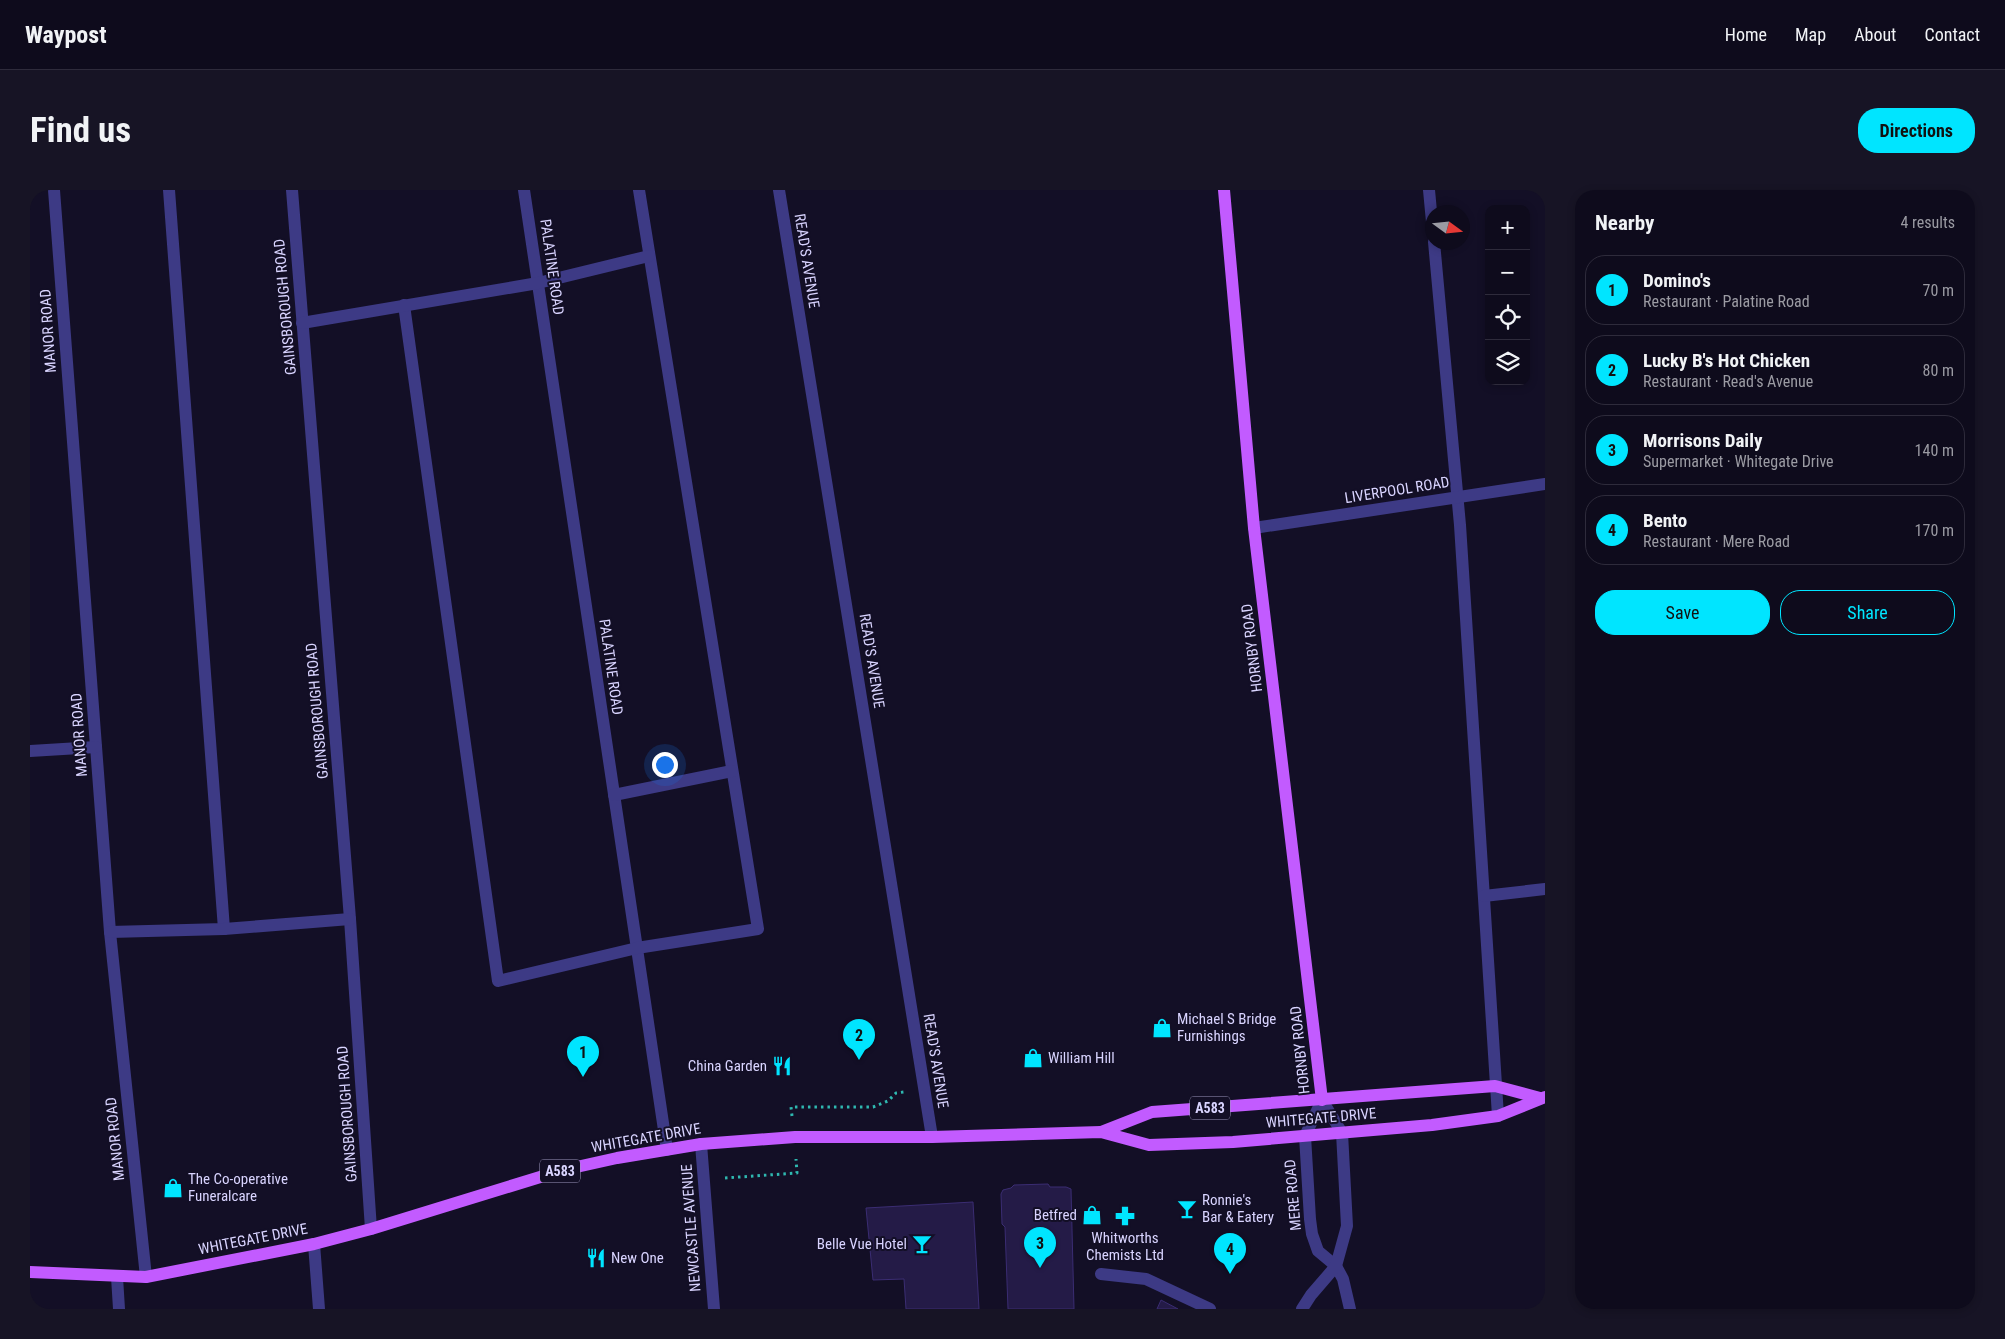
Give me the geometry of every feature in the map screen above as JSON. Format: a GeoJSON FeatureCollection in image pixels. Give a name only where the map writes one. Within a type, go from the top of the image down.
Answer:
{"type":"FeatureCollection","features":[{"type":"Feature","properties":{"kind":"main road","name":"HORNBY ROAD"},"geometry":{"type":"LineString","coordinates":[[1224,190],[1254,528],[1322,1100]]}},
{"type":"Feature","properties":{"kind":"main road","name":"WHITEGATE DRIVE"},"geometry":{"type":"LineString","coordinates":[[1101,1132],[1152,1112],[1495,1086],[1543,1098]]}},
{"type":"Feature","properties":{"kind":"main road","name":"WHITEGATE DRIVE"},"geometry":{"type":"LineString","coordinates":[[30,1272],[146,1277],[314,1244],[371,1229],[562,1170],[617,1158],[701,1144],[794,1137],[932,1137],[1101,1132],[1149,1145],[1233,1142],[1342,1133],[1498,1116],[1543,1098]]}},
{"type":"Feature","properties":{"kind":"street","name":"MANOR ROAD"},"geometry":{"type":"LineString","coordinates":[[54,190],[110,932],[146,1277]]}},
{"type":"Feature","properties":{"kind":"street"},"geometry":{"type":"LineString","coordinates":[[169,190],[224,929]]}},
{"type":"Feature","properties":{"kind":"street","name":"GAINSBOROUGH ROAD"},"geometry":{"type":"LineString","coordinates":[[292,190],[350,919],[371,1229]]}},
{"type":"Feature","properties":{"kind":"street","name":"PALATINE ROAD"},"geometry":{"type":"LineString","coordinates":[[524,190],[667,1150]]}},
{"type":"Feature","properties":{"kind":"street"},"geometry":{"type":"LineString","coordinates":[[404,306],[498,981],[637,948],[758,929],[639,190]]}},
{"type":"Feature","properties":{"kind":"street","name":"READ'S AVENUE"},"geometry":{"type":"LineString","coordinates":[[779,190],[932,1137]]}},
{"type":"Feature","properties":{"kind":"street"},"geometry":{"type":"LineString","coordinates":[[1430,190],[1431,205]]}},
{"type":"Feature","properties":{"kind":"street"},"geometry":{"type":"LineString","coordinates":[[1435,250],[1458,498],[1498,1116]]}},
{"type":"Feature","properties":{"kind":"street"},"geometry":{"type":"LineString","coordinates":[[302,322],[538,283],[650,256]]}},
{"type":"Feature","properties":{"kind":"street","name":"LIVERPOOL ROAD"},"geometry":{"type":"LineString","coordinates":[[1254,528],[1545,484]]}},
{"type":"Feature","properties":{"kind":"street"},"geometry":{"type":"LineString","coordinates":[[30,751],[96,747]]}},
{"type":"Feature","properties":{"kind":"street"},"geometry":{"type":"LineString","coordinates":[[614,795],[732,771]]}},
{"type":"Feature","properties":{"kind":"street"},"geometry":{"type":"LineString","coordinates":[[1484,896],[1545,889]]}},
{"type":"Feature","properties":{"kind":"street"},"geometry":{"type":"LineString","coordinates":[[110,932],[224,929],[350,919]]}},
{"type":"Feature","properties":{"kind":"street"},"geometry":{"type":"LineString","coordinates":[[1302,1309],[1310,1296],[1336,1266],[1347,1226],[1342,1133],[1322,1100]]}},
{"type":"Feature","properties":{"kind":"street","name":"MERE ROAD"},"geometry":{"type":"LineString","coordinates":[[1322,1100],[1305,1136],[1307,1198],[1312,1234],[1318,1251],[1336,1266]]}},
{"type":"Feature","properties":{"kind":"street","name":"NEWCASTLE AVENUE"},"geometry":{"type":"LineString","coordinates":[[701,1144],[714,1309]]}},
{"type":"Feature","properties":{"kind":"street"},"geometry":{"type":"LineString","coordinates":[[314,1244],[320,1309]]}},
{"type":"Feature","properties":{"kind":"street"},"geometry":{"type":"LineString","coordinates":[[1336,1266],[1343,1279],[1350,1309]]}},
{"type":"Feature","properties":{"kind":"street"},"geometry":{"type":"LineString","coordinates":[[1101,1274],[1146,1280],[1210,1309]]}},
{"type":"Feature","properties":{"kind":"street"},"geometry":{"type":"LineString","coordinates":[[117,1277],[119,1309]]}},
{"type":"Feature","properties":{"kind":"building"},"geometry":{"type":"Polygon","coordinates":[[[1048,1184],[1050,1187],[1066,1187],[1071,1189],[1074,1309],[1008,1309],[1005,1227],[1002,1224],[1001,1194],[1003,1190],[1014,1185],[1048,1184]]]}},
{"type":"Feature","properties":{"kind":"building","name":"Belle Vue Hotel"},"geometry":{"type":"Polygon","coordinates":[[[973,1202],[979,1309],[906,1309],[904,1279],[873,1280],[866,1208],[973,1202]]]}},
{"type":"Feature","properties":{"kind":"building"},"geometry":{"type":"Polygon","coordinates":[[[1161,1300],[1178,1309],[1157,1309],[1161,1300]]]}},
{"type":"Feature","properties":{"kind":"place","name":"Michael S Bridge Furnishings"},"geometry":{"type":"Point","coordinates":[1162,1028]}},
{"type":"Feature","properties":{"kind":"place","name":"William Hill"},"geometry":{"type":"Point","coordinates":[1033,1058]}},
{"type":"Feature","properties":{"kind":"place","name":"Lucky B's Hot Chicken"},"geometry":{"type":"Point","coordinates":[859,1060]}},
{"type":"Feature","properties":{"kind":"place","name":"China Garden"},"geometry":{"type":"Point","coordinates":[782,1066]}},
{"type":"Feature","properties":{"kind":"place","name":"Domino's"},"geometry":{"type":"Point","coordinates":[583,1077]}},
{"type":"Feature","properties":{"kind":"place","name":"The Co-operative Funeralcare"},"geometry":{"type":"Point","coordinates":[173,1188]}},
{"type":"Feature","properties":{"kind":"place","name":"Ronnie's Bar & Eatery"},"geometry":{"type":"Point","coordinates":[1187,1209]}},
{"type":"Feature","properties":{"kind":"place","name":"Betfred"},"geometry":{"type":"Point","coordinates":[1092,1215]}},
{"type":"Feature","properties":{"kind":"place","name":"Whitworths Chemists Ltd"},"geometry":{"type":"Point","coordinates":[1125,1216]}},
{"type":"Feature","properties":{"kind":"place","name":"Belle Vue Hotel"},"geometry":{"type":"Point","coordinates":[922,1244]}},
{"type":"Feature","properties":{"kind":"place","name":"New One"},"geometry":{"type":"Point","coordinates":[596,1258]}},
{"type":"Feature","properties":{"kind":"place","name":"Morrisons Daily"},"geometry":{"type":"Point","coordinates":[1040,1268]}},
{"type":"Feature","properties":{"kind":"place","name":"Bento"},"geometry":{"type":"Point","coordinates":[1230,1274]}}]}
